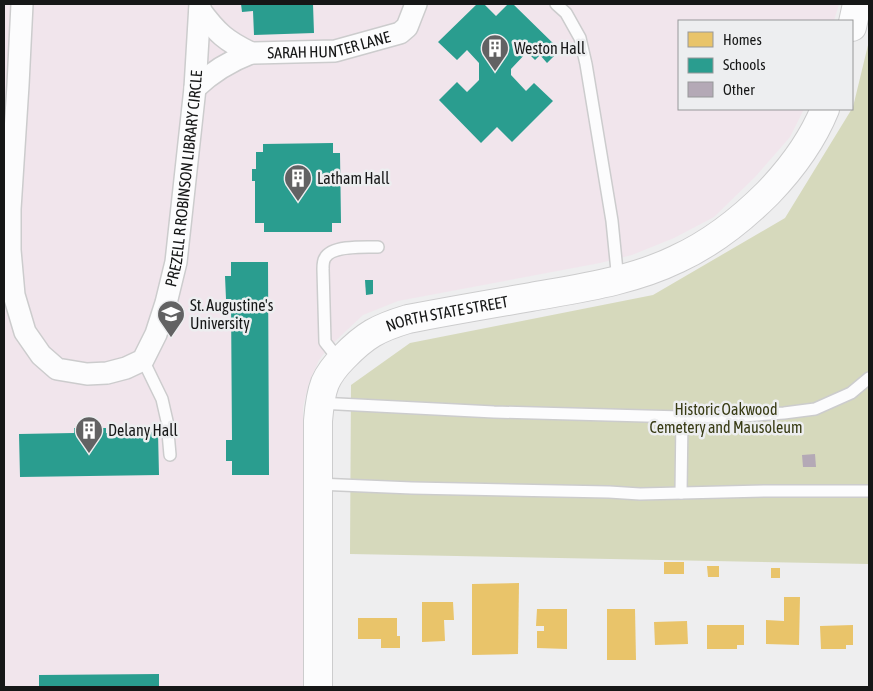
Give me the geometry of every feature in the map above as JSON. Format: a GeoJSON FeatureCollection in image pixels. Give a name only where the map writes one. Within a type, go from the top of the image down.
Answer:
{"type":"FeatureCollection","features":[{"type":"Feature","properties":{"kind":"street"},"geometry":{"type":"LineString","coordinates":[[22,4],[18,85],[7,211],[7,249],[14,295],[26,332],[41,355],[57,369],[87,374],[107,373],[126,368],[143,360]]}},
{"type":"Feature","properties":{"kind":"street","name":"SARAH HUNTER LANE"},"geometry":{"type":"LineString","coordinates":[[196,88],[220,67],[251,53],[335,51],[400,34],[407,27],[416,4]]}},
{"type":"Feature","properties":{"kind":"street"},"geometry":{"type":"LineString","coordinates":[[853,22],[857,4]]}},
{"type":"Feature","properties":{"kind":"street","name":"SARAH HUNTER LANE"},"geometry":{"type":"LineString","coordinates":[[200,7],[212,26],[226,39],[251,53]]}},
{"type":"Feature","properties":{"kind":"street","name":"PREZELL R ROBINSON LIBRARY CIRCLE"},"geometry":{"type":"LineString","coordinates":[[143,360],[156,334],[176,262],[196,88],[200,7]]}},
{"type":"Feature","properties":{"kind":"street","name":"NORTH STATE STREET"},"geometry":{"type":"LineString","coordinates":[[318,687],[317,484],[319,403],[325,383],[340,361],[368,335],[401,321],[618,280],[678,259],[709,242],[752,209],[793,166],[812,136],[825,110]]}},
{"type":"Feature","properties":{"kind":"lane"},"geometry":{"type":"LineString","coordinates":[[556,4],[566,13],[580,38],[586,64],[612,221],[618,280]]}},
{"type":"Feature","properties":{"kind":"lane"},"geometry":{"type":"LineString","coordinates":[[340,361],[324,342],[323,270],[325,258],[331,252],[342,248],[378,247]]}},
{"type":"Feature","properties":{"kind":"lane"},"geometry":{"type":"LineString","coordinates":[[143,360],[162,399],[167,421],[170,455]]}},
{"type":"Feature","properties":{"kind":"lane"},"geometry":{"type":"LineString","coordinates":[[319,403],[494,412],[682,418],[729,417],[784,414],[815,409],[850,393],[869,378]]}},
{"type":"Feature","properties":{"kind":"lane"},"geometry":{"type":"LineString","coordinates":[[681,493],[682,418]]}},
{"type":"Feature","properties":{"kind":"lane"},"geometry":{"type":"LineString","coordinates":[[317,484],[640,494],[812,490],[869,491]]}},
{"type":"Feature","properties":{"kind":"shaded area","name":"St. Augustine's University"},"geometry":{"type":"Polygon","coordinates":[[[4,4],[839,4],[834,20],[678,20],[678,110],[804,110],[790,137],[755,177],[714,217],[674,238],[632,255],[600,263],[398,301],[363,315],[328,348],[319,360],[309,383],[303,407],[303,687],[4,687],[4,4]]]}},
{"type":"Feature","properties":{"kind":"green space","name":"Historic Oakwood Cemetery and Mausoleum"},"geometry":{"type":"Polygon","coordinates":[[[869,41],[869,564],[350,554],[351,385],[410,343],[653,295],[785,218],[851,110],[853,110],[869,41]]]}},
{"type":"Feature","properties":{"kind":"building: Homes"},"geometry":{"type":"Polygon","coordinates":[[[664,562],[684,562],[684,574],[664,574],[664,562]]]}},
{"type":"Feature","properties":{"kind":"building: Homes"},"geometry":{"type":"Polygon","coordinates":[[[707,566],[719,566],[719,577],[708,577],[707,566]]]}},
{"type":"Feature","properties":{"kind":"building: Homes"},"geometry":{"type":"Polygon","coordinates":[[[771,568],[780,568],[780,578],[771,578],[771,568]]]}},
{"type":"Feature","properties":{"kind":"building: Homes"},"geometry":{"type":"Polygon","coordinates":[[[519,583],[518,654],[472,655],[472,584],[519,583]]]}},
{"type":"Feature","properties":{"kind":"building: Homes"},"geometry":{"type":"Polygon","coordinates":[[[784,597],[800,597],[799,645],[766,644],[766,620],[784,621],[784,597]]]}},
{"type":"Feature","properties":{"kind":"building: Homes"},"geometry":{"type":"Polygon","coordinates":[[[422,602],[453,602],[454,620],[444,620],[445,641],[422,642],[422,602]]]}},
{"type":"Feature","properties":{"kind":"building: Homes"},"geometry":{"type":"Polygon","coordinates":[[[537,609],[567,609],[567,649],[537,648],[537,631],[544,631],[544,626],[536,626],[537,609]]]}},
{"type":"Feature","properties":{"kind":"building: Homes"},"geometry":{"type":"Polygon","coordinates":[[[607,609],[635,609],[636,660],[607,660],[607,609]]]}},
{"type":"Feature","properties":{"kind":"building: Homes"},"geometry":{"type":"Polygon","coordinates":[[[358,618],[397,618],[397,636],[400,636],[400,648],[381,648],[381,639],[358,639],[358,618]]]}},
{"type":"Feature","properties":{"kind":"building: Homes"},"geometry":{"type":"Polygon","coordinates":[[[687,621],[688,644],[655,645],[654,622],[687,621]]]}},
{"type":"Feature","properties":{"kind":"building: Homes"},"geometry":{"type":"Polygon","coordinates":[[[707,625],[744,625],[744,645],[737,645],[737,649],[707,649],[707,625]]]}},
{"type":"Feature","properties":{"kind":"building: Homes"},"geometry":{"type":"Polygon","coordinates":[[[853,625],[853,645],[846,645],[846,649],[821,649],[820,626],[853,625]]]}},
{"type":"Feature","properties":{"kind":"building: Schools"},"geometry":{"type":"Polygon","coordinates":[[[241,4],[313,4],[314,33],[254,35],[253,11],[242,12],[241,4]]]}},
{"type":"Feature","properties":{"kind":"building: Schools","name":"Weston Hall"},"geometry":{"type":"Polygon","coordinates":[[[477,4],[484,4],[496,16],[508,4],[513,4],[560,50],[547,63],[540,55],[535,60],[527,52],[511,69],[511,75],[526,91],[534,83],[553,101],[512,142],[497,127],[481,143],[439,100],[457,82],[467,92],[479,80],[479,63],[467,50],[457,60],[438,42],[477,4]]]}},
{"type":"Feature","properties":{"kind":"building: Schools","name":"Latham Hall"},"geometry":{"type":"Polygon","coordinates":[[[333,143],[333,153],[340,153],[341,223],[332,223],[332,232],[264,232],[264,223],[255,223],[255,181],[252,181],[252,169],[256,169],[256,152],[263,152],[263,144],[333,143]]]}},
{"type":"Feature","properties":{"kind":"building: Schools"},"geometry":{"type":"Polygon","coordinates":[[[231,262],[268,262],[269,475],[232,475],[232,461],[226,461],[226,440],[232,440],[231,299],[226,299],[225,276],[231,276],[231,262]]]}},
{"type":"Feature","properties":{"kind":"building: Schools"},"geometry":{"type":"Polygon","coordinates":[[[365,280],[373,280],[373,294],[366,295],[365,280]]]}},
{"type":"Feature","properties":{"kind":"building: Schools","name":"Delany Hall"},"geometry":{"type":"Polygon","coordinates":[[[74,428],[106,428],[106,433],[158,432],[159,475],[20,477],[19,434],[74,433],[74,428]]]}},
{"type":"Feature","properties":{"kind":"building: Schools"},"geometry":{"type":"Polygon","coordinates":[[[159,674],[159,687],[39,687],[39,675],[159,674]]]}},
{"type":"Feature","properties":{"kind":"building: Other"},"geometry":{"type":"Polygon","coordinates":[[[815,454],[816,467],[803,467],[802,455],[815,454]]]}},
{"type":"Feature","properties":{"kind":"place","name":"Weston Hall"},"geometry":{"type":"Point","coordinates":[495,72]}},
{"type":"Feature","properties":{"kind":"place","name":"Latham Hall"},"geometry":{"type":"Point","coordinates":[298,202]}},
{"type":"Feature","properties":{"kind":"place","name":"St. Augustine's University"},"geometry":{"type":"Point","coordinates":[171,338]}},
{"type":"Feature","properties":{"kind":"place","name":"Delany Hall"},"geometry":{"type":"Point","coordinates":[89,454]}}]}
